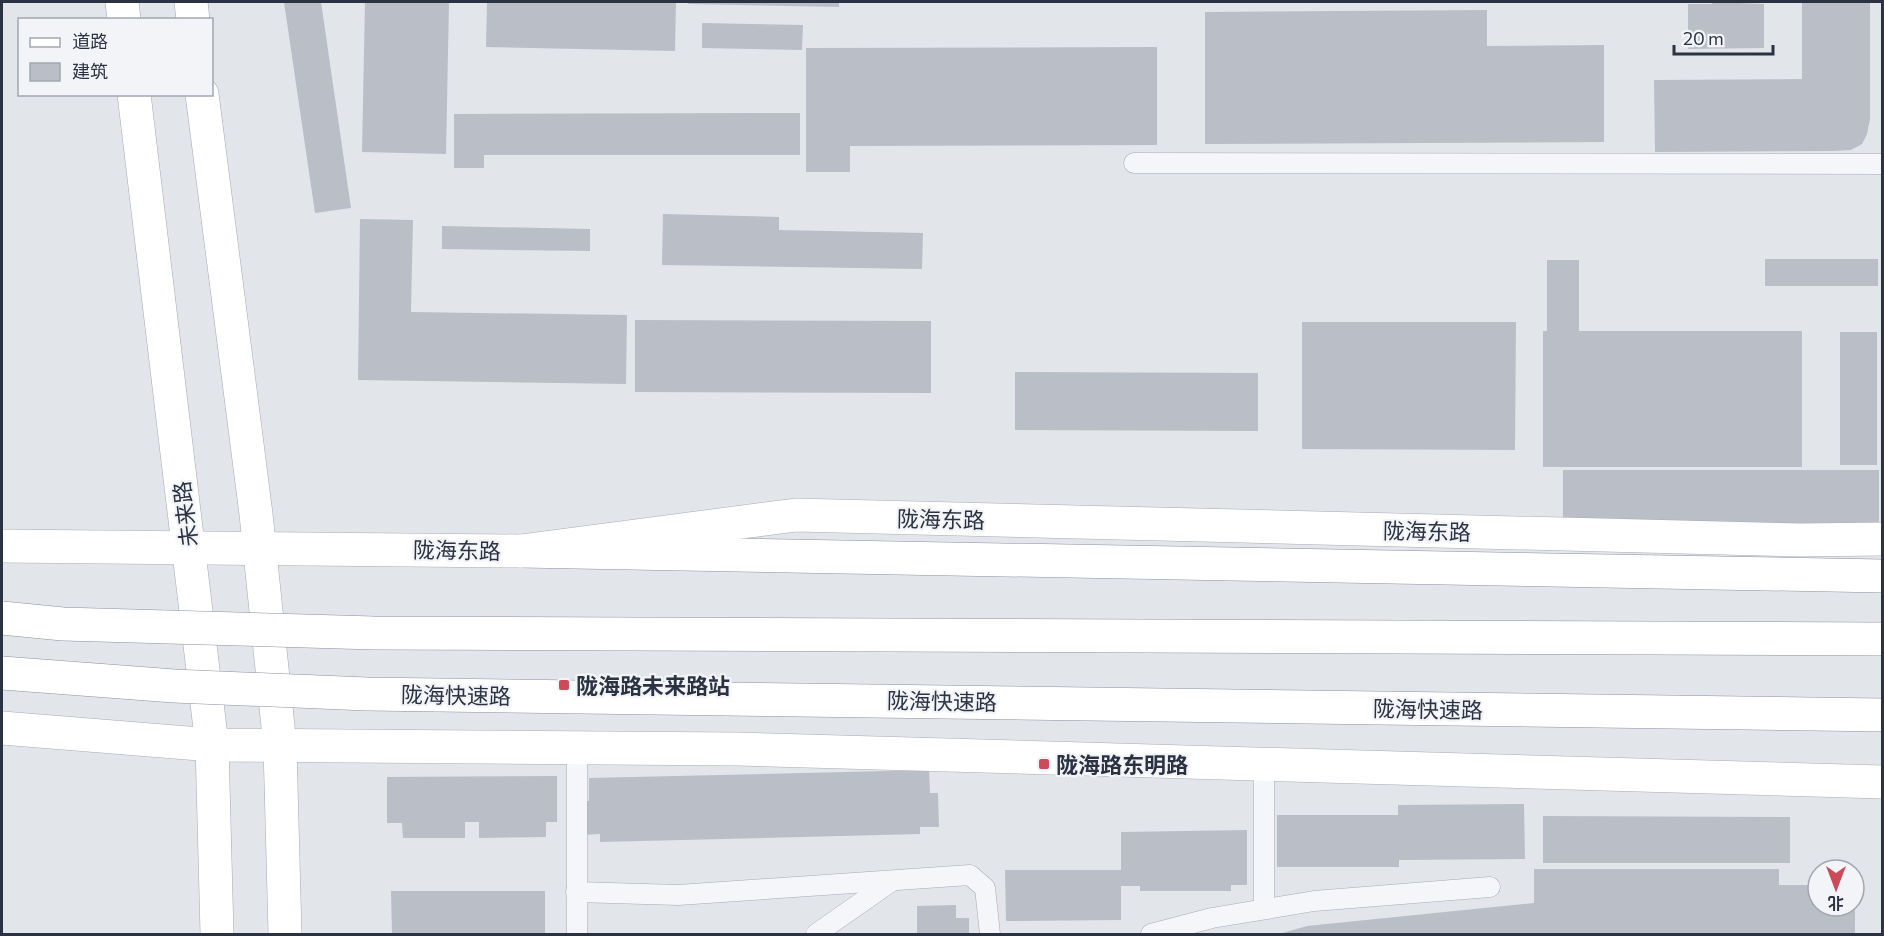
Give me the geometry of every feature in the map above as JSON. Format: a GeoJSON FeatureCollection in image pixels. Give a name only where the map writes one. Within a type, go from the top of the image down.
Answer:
{"type":"FeatureCollection","features":[{"type":"Feature","properties":{"kind":"main road"},"geometry":{"type":"LineString","coordinates":[[122,2],[124,18]]}},
{"type":"Feature","properties":{"kind":"main road"},"geometry":{"type":"LineString","coordinates":[[190,2],[193,18]]}},
{"type":"Feature","properties":{"kind":"main road","name":"未来路"},"geometry":{"type":"LineString","coordinates":[[134,96],[212,745],[218,934]]}},
{"type":"Feature","properties":{"kind":"main road"},"geometry":{"type":"LineString","coordinates":[[202,96],[280,746],[285,934]]}},
{"type":"Feature","properties":{"kind":"main road","name":"陇海东路"},"geometry":{"type":"LineString","coordinates":[[2,546],[521,551],[796,515],[1789,540],[1882,539]]}},
{"type":"Feature","properties":{"kind":"main road"},"geometry":{"type":"LineString","coordinates":[[521,551],[1882,576]]}},
{"type":"Feature","properties":{"kind":"main road"},"geometry":{"type":"LineString","coordinates":[[2,618],[63,624],[374,633],[1882,639]]}},
{"type":"Feature","properties":{"kind":"main road","name":"陇海快速路"},"geometry":{"type":"LineString","coordinates":[[2,673],[174,686],[367,694],[1882,715]]}},
{"type":"Feature","properties":{"kind":"main road"},"geometry":{"type":"LineString","coordinates":[[2,728],[212,745],[736,749],[1882,782]]}},
{"type":"Feature","properties":{"kind":"lane"},"geometry":{"type":"LineString","coordinates":[[1134,164],[1882,165]]}},
{"type":"Feature","properties":{"kind":"lane"},"geometry":{"type":"LineString","coordinates":[[577,748],[577,934]]}},
{"type":"Feature","properties":{"kind":"lane"},"geometry":{"type":"LineString","coordinates":[[1264,764],[1264,909]]}},
{"type":"Feature","properties":{"kind":"lane"},"geometry":{"type":"LineString","coordinates":[[576,892],[678,894],[970,875],[985,888],[990,934]]}},
{"type":"Feature","properties":{"kind":"lane"},"geometry":{"type":"LineString","coordinates":[[816,934],[892,881]]}},
{"type":"Feature","properties":{"kind":"lane"},"geometry":{"type":"LineString","coordinates":[[1151,934],[1212,918],[1314,901],[1490,887]]}},
{"type":"Feature","properties":{"kind":"building"},"geometry":{"type":"Polygon","coordinates":[[[284,2],[321,2],[351,208],[315,213],[284,2]]]}},
{"type":"Feature","properties":{"kind":"building"},"geometry":{"type":"Polygon","coordinates":[[[365,2],[449,2],[446,154],[362,152],[365,2]]]}},
{"type":"Feature","properties":{"kind":"building"},"geometry":{"type":"Polygon","coordinates":[[[487,2],[676,2],[675,51],[486,47],[487,2]]]}},
{"type":"Feature","properties":{"kind":"building"},"geometry":{"type":"Polygon","coordinates":[[[688,2],[839,2],[839,7],[688,4],[688,2]]]}},
{"type":"Feature","properties":{"kind":"building"},"geometry":{"type":"Polygon","coordinates":[[[1712,2],[1764,4],[1764,48],[1688,49],[1688,4],[1712,4],[1712,2]]]}},
{"type":"Feature","properties":{"kind":"building"},"geometry":{"type":"Polygon","coordinates":[[[1802,2],[1870,2],[1870,119],[1862,144],[1851,150],[1834,151],[1655,152],[1654,80],[1802,79],[1802,2]]]}},
{"type":"Feature","properties":{"kind":"building"},"geometry":{"type":"Polygon","coordinates":[[[1487,10],[1487,46],[1604,45],[1604,142],[1205,144],[1205,12],[1487,10]]]}},
{"type":"Feature","properties":{"kind":"building"},"geometry":{"type":"Polygon","coordinates":[[[702,23],[803,25],[802,50],[702,48],[702,23]]]}},
{"type":"Feature","properties":{"kind":"building"},"geometry":{"type":"Polygon","coordinates":[[[1157,47],[1157,145],[850,146],[850,172],[806,172],[806,48],[1157,47]]]}},
{"type":"Feature","properties":{"kind":"building"},"geometry":{"type":"Polygon","coordinates":[[[800,113],[800,155],[484,155],[484,168],[454,168],[454,114],[800,113]]]}},
{"type":"Feature","properties":{"kind":"building"},"geometry":{"type":"Polygon","coordinates":[[[663,214],[779,217],[779,230],[923,233],[922,269],[662,265],[663,214]]]}},
{"type":"Feature","properties":{"kind":"building"},"geometry":{"type":"Polygon","coordinates":[[[360,219],[413,220],[411,312],[627,315],[626,384],[358,380],[360,219]]]}},
{"type":"Feature","properties":{"kind":"building"},"geometry":{"type":"Polygon","coordinates":[[[442,226],[590,229],[590,251],[442,249],[442,226]]]}},
{"type":"Feature","properties":{"kind":"building"},"geometry":{"type":"Polygon","coordinates":[[[1765,259],[1878,259],[1878,286],[1765,286],[1765,259]]]}},
{"type":"Feature","properties":{"kind":"building"},"geometry":{"type":"Polygon","coordinates":[[[1547,260],[1579,260],[1579,331],[1802,331],[1802,467],[1543,467],[1543,331],[1547,331],[1547,260]]]}},
{"type":"Feature","properties":{"kind":"building"},"geometry":{"type":"Polygon","coordinates":[[[635,320],[931,321],[931,393],[635,392],[635,320]]]}},
{"type":"Feature","properties":{"kind":"building"},"geometry":{"type":"Polygon","coordinates":[[[1302,322],[1516,322],[1515,450],[1302,449],[1302,322]]]}},
{"type":"Feature","properties":{"kind":"building"},"geometry":{"type":"Polygon","coordinates":[[[1840,332],[1877,332],[1877,465],[1840,465],[1840,332]]]}},
{"type":"Feature","properties":{"kind":"building"},"geometry":{"type":"Polygon","coordinates":[[[1015,372],[1258,373],[1258,431],[1015,430],[1015,372]]]}},
{"type":"Feature","properties":{"kind":"building"},"geometry":{"type":"Polygon","coordinates":[[[1563,470],[1879,470],[1879,529],[1563,529],[1563,470]]]}},
{"type":"Feature","properties":{"kind":"building"},"geometry":{"type":"Polygon","coordinates":[[[929,770],[930,793],[938,793],[939,827],[920,827],[920,834],[600,842],[600,834],[582,835],[581,801],[589,801],[589,778],[929,770]]]}},
{"type":"Feature","properties":{"kind":"building"},"geometry":{"type":"Polygon","coordinates":[[[557,776],[557,822],[546,822],[546,837],[479,838],[479,822],[465,822],[465,838],[403,838],[402,823],[387,823],[387,777],[557,776]]]}},
{"type":"Feature","properties":{"kind":"building"},"geometry":{"type":"Polygon","coordinates":[[[1524,804],[1525,859],[1399,860],[1399,867],[1277,867],[1277,815],[1398,815],[1398,805],[1524,804]]]}},
{"type":"Feature","properties":{"kind":"building"},"geometry":{"type":"Polygon","coordinates":[[[1543,816],[1790,817],[1790,863],[1543,863],[1543,816]]]}},
{"type":"Feature","properties":{"kind":"building"},"geometry":{"type":"Polygon","coordinates":[[[1247,830],[1247,885],[1231,885],[1231,891],[1140,891],[1140,886],[1121,886],[1121,920],[1006,921],[1005,870],[1121,870],[1121,832],[1247,830]]]}},
{"type":"Feature","properties":{"kind":"building"},"geometry":{"type":"Polygon","coordinates":[[[1534,869],[1779,869],[1779,885],[1806,885],[1806,918],[1855,918],[1855,934],[1279,934],[1307,926],[1534,903],[1534,869]]]}},
{"type":"Feature","properties":{"kind":"building"},"geometry":{"type":"Polygon","coordinates":[[[391,891],[545,891],[545,934],[392,934],[391,891]]]}},
{"type":"Feature","properties":{"kind":"building"},"geometry":{"type":"Polygon","coordinates":[[[956,905],[956,918],[969,918],[969,934],[917,934],[917,906],[956,905]]]}},
{"type":"Feature","properties":{"kind":"place","name":"陇海路未来路站"},"geometry":{"type":"Point","coordinates":[564,685]}},
{"type":"Feature","properties":{"kind":"place","name":"陇海路东明路"},"geometry":{"type":"Point","coordinates":[1044,764]}}]}
